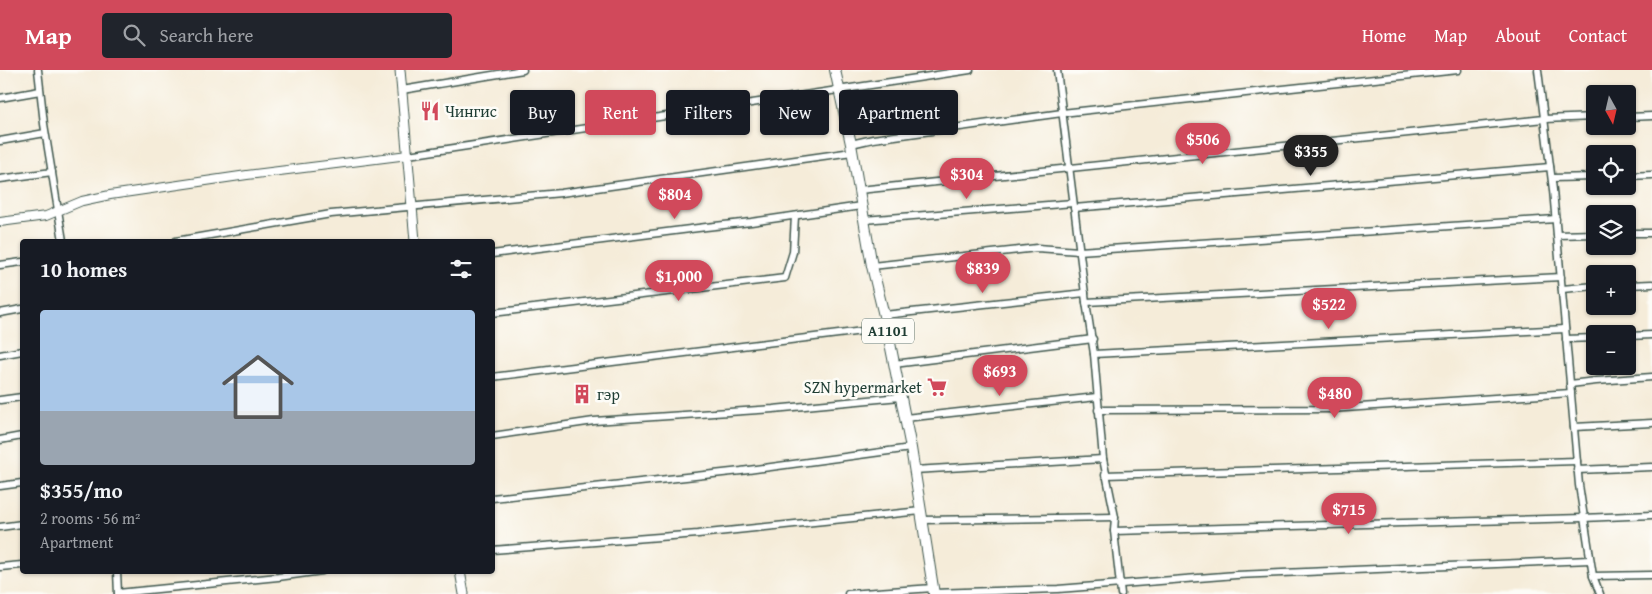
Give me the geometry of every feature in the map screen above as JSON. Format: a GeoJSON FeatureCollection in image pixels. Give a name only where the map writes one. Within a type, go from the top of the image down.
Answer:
{"type":"FeatureCollection","features":[{"type":"Feature","properties":{"kind":"main road"},"geometry":{"type":"LineString","coordinates":[[400,70],[415,239]]}},
{"type":"Feature","properties":{"kind":"main road","name":"A1101"},"geometry":{"type":"LineString","coordinates":[[835,70],[872,266],[887,328],[905,418],[934,592]]}},
{"type":"Feature","properties":{"kind":"main road"},"geometry":{"type":"LineString","coordinates":[[461,574],[464,594]]}},
{"type":"Feature","properties":{"kind":"street"},"geometry":{"type":"LineString","coordinates":[[38,70],[45,133],[62,239]]}},
{"type":"Feature","properties":{"kind":"street"},"geometry":{"type":"LineString","coordinates":[[402,90],[523,70]]}},
{"type":"Feature","properties":{"kind":"street"},"geometry":{"type":"LineString","coordinates":[[0,222],[46,216],[82,201],[110,195],[247,175],[408,155],[970,70]]}},
{"type":"Feature","properties":{"kind":"street"},"geometry":{"type":"LineString","coordinates":[[1057,70],[1079,251],[1093,339],[1105,475],[1115,516],[1114,531],[1121,594]]}},
{"type":"Feature","properties":{"kind":"street"},"geometry":{"type":"LineString","coordinates":[[187,239],[331,214],[561,193],[851,148],[873,139],[1062,113],[1458,70]]}},
{"type":"Feature","properties":{"kind":"street"},"geometry":{"type":"LineString","coordinates":[[1538,70],[1552,178],[1578,470],[1590,560],[1593,576],[1600,594]]}},
{"type":"Feature","properties":{"kind":"street"},"geometry":{"type":"LineString","coordinates":[[0,98],[40,92]]}},
{"type":"Feature","properties":{"kind":"street"},"geometry":{"type":"LineString","coordinates":[[1636,116],[1652,116]]}},
{"type":"Feature","properties":{"kind":"street"},"geometry":{"type":"LineString","coordinates":[[859,190],[1544,119],[1586,118]]}},
{"type":"Feature","properties":{"kind":"street"},"geometry":{"type":"LineString","coordinates":[[0,141],[45,133]]}},
{"type":"Feature","properties":{"kind":"street"},"geometry":{"type":"LineString","coordinates":[[864,220],[1550,167]]}},
{"type":"Feature","properties":{"kind":"street"},"geometry":{"type":"LineString","coordinates":[[0,179],[52,172]]}},
{"type":"Feature","properties":{"kind":"street"},"geometry":{"type":"LineString","coordinates":[[1636,176],[1652,176]]}},
{"type":"Feature","properties":{"kind":"street"},"geometry":{"type":"LineString","coordinates":[[1552,178],[1586,177]]}},
{"type":"Feature","properties":{"kind":"street"},"geometry":{"type":"LineString","coordinates":[[495,254],[861,206]]}},
{"type":"Feature","properties":{"kind":"street"},"geometry":{"type":"LineString","coordinates":[[495,313],[785,278],[793,252],[795,216]]}},
{"type":"Feature","properties":{"kind":"street"},"geometry":{"type":"LineString","coordinates":[[872,266],[1037,248],[1079,251],[1556,219]]}},
{"type":"Feature","properties":{"kind":"street"},"geometry":{"type":"LineString","coordinates":[[1636,233],[1652,233]]}},
{"type":"Feature","properties":{"kind":"street"},"geometry":{"type":"LineString","coordinates":[[1557,235],[1586,234]]}},
{"type":"Feature","properties":{"kind":"street"},"geometry":{"type":"LineString","coordinates":[[0,265],[20,262]]}},
{"type":"Feature","properties":{"kind":"street"},"geometry":{"type":"LineString","coordinates":[[1086,302],[1561,277]]}},
{"type":"Feature","properties":{"kind":"street"},"geometry":{"type":"LineString","coordinates":[[1636,285],[1652,284]]}},
{"type":"Feature","properties":{"kind":"street"},"geometry":{"type":"LineString","coordinates":[[1562,289],[1586,287]]}},
{"type":"Feature","properties":{"kind":"street"},"geometry":{"type":"LineString","coordinates":[[884,315],[1085,294]]}},
{"type":"Feature","properties":{"kind":"street"},"geometry":{"type":"LineString","coordinates":[[0,313],[20,309]]}},
{"type":"Feature","properties":{"kind":"street"},"geometry":{"type":"LineString","coordinates":[[495,377],[887,328]]}},
{"type":"Feature","properties":{"kind":"street"},"geometry":{"type":"LineString","coordinates":[[1094,354],[1565,328]]}},
{"type":"Feature","properties":{"kind":"street"},"geometry":{"type":"LineString","coordinates":[[1636,336],[1652,335]]}},
{"type":"Feature","properties":{"kind":"street"},"geometry":{"type":"LineString","coordinates":[[1566,339],[1586,338]]}},
{"type":"Feature","properties":{"kind":"street"},"geometry":{"type":"LineString","coordinates":[[894,364],[1093,339]]}},
{"type":"Feature","properties":{"kind":"street"},"geometry":{"type":"LineString","coordinates":[[0,354],[20,351]]}},
{"type":"Feature","properties":{"kind":"street"},"geometry":{"type":"LineString","coordinates":[[1570,384],[1596,380],[1652,378]]}},
{"type":"Feature","properties":{"kind":"street"},"geometry":{"type":"LineString","coordinates":[[1098,410],[1330,409],[1571,393]]}},
{"type":"Feature","properties":{"kind":"street"},"geometry":{"type":"LineString","coordinates":[[0,400],[20,397]]}},
{"type":"Feature","properties":{"kind":"street"},"geometry":{"type":"LineString","coordinates":[[495,436],[594,421],[773,409],[900,397]]}},
{"type":"Feature","properties":{"kind":"street"},"geometry":{"type":"LineString","coordinates":[[905,418],[1097,397]]}},
{"type":"Feature","properties":{"kind":"street"},"geometry":{"type":"LineString","coordinates":[[1574,427],[1652,423]]}},
{"type":"Feature","properties":{"kind":"street"},"geometry":{"type":"LineString","coordinates":[[0,440],[20,436]]}},
{"type":"Feature","properties":{"kind":"street"},"geometry":{"type":"LineString","coordinates":[[495,498],[741,471],[910,448]]}},
{"type":"Feature","properties":{"kind":"street"},"geometry":{"type":"LineString","coordinates":[[914,470],[1103,459]]}},
{"type":"Feature","properties":{"kind":"street"},"geometry":{"type":"LineString","coordinates":[[1105,475],[1577,461]]}},
{"type":"Feature","properties":{"kind":"street"},"geometry":{"type":"LineString","coordinates":[[1578,470],[1652,467]]}},
{"type":"Feature","properties":{"kind":"street"},"geometry":{"type":"LineString","coordinates":[[0,486],[20,483]]}},
{"type":"Feature","properties":{"kind":"street"},"geometry":{"type":"LineString","coordinates":[[495,550],[922,515],[1115,516]]}},
{"type":"Feature","properties":{"kind":"street"},"geometry":{"type":"LineString","coordinates":[[1114,531],[1652,515]]}},
{"type":"Feature","properties":{"kind":"street"},"geometry":{"type":"LineString","coordinates":[[0,527],[20,524]]}},
{"type":"Feature","properties":{"kind":"street"},"geometry":{"type":"LineString","coordinates":[[848,594],[1058,589],[1221,576],[1590,560]]}},
{"type":"Feature","properties":{"kind":"street"},"geometry":{"type":"LineString","coordinates":[[0,567],[20,565]]}},
{"type":"Feature","properties":{"kind":"street"},"geometry":{"type":"LineString","coordinates":[[117,574],[118,593],[300,574]]}},
{"type":"Feature","properties":{"kind":"street"},"geometry":{"type":"LineString","coordinates":[[1593,576],[1652,575]]}},
{"type":"Feature","properties":{"kind":"place","name":"Чингис"},"geometry":{"type":"Point","coordinates":[430,111]}},
{"type":"Feature","properties":{"kind":"place","name":"SZN hypermarket"},"geometry":{"type":"Point","coordinates":[937,387]}},
{"type":"Feature","properties":{"kind":"place","name":"гэр"},"geometry":{"type":"Point","coordinates":[582,394]}}]}
